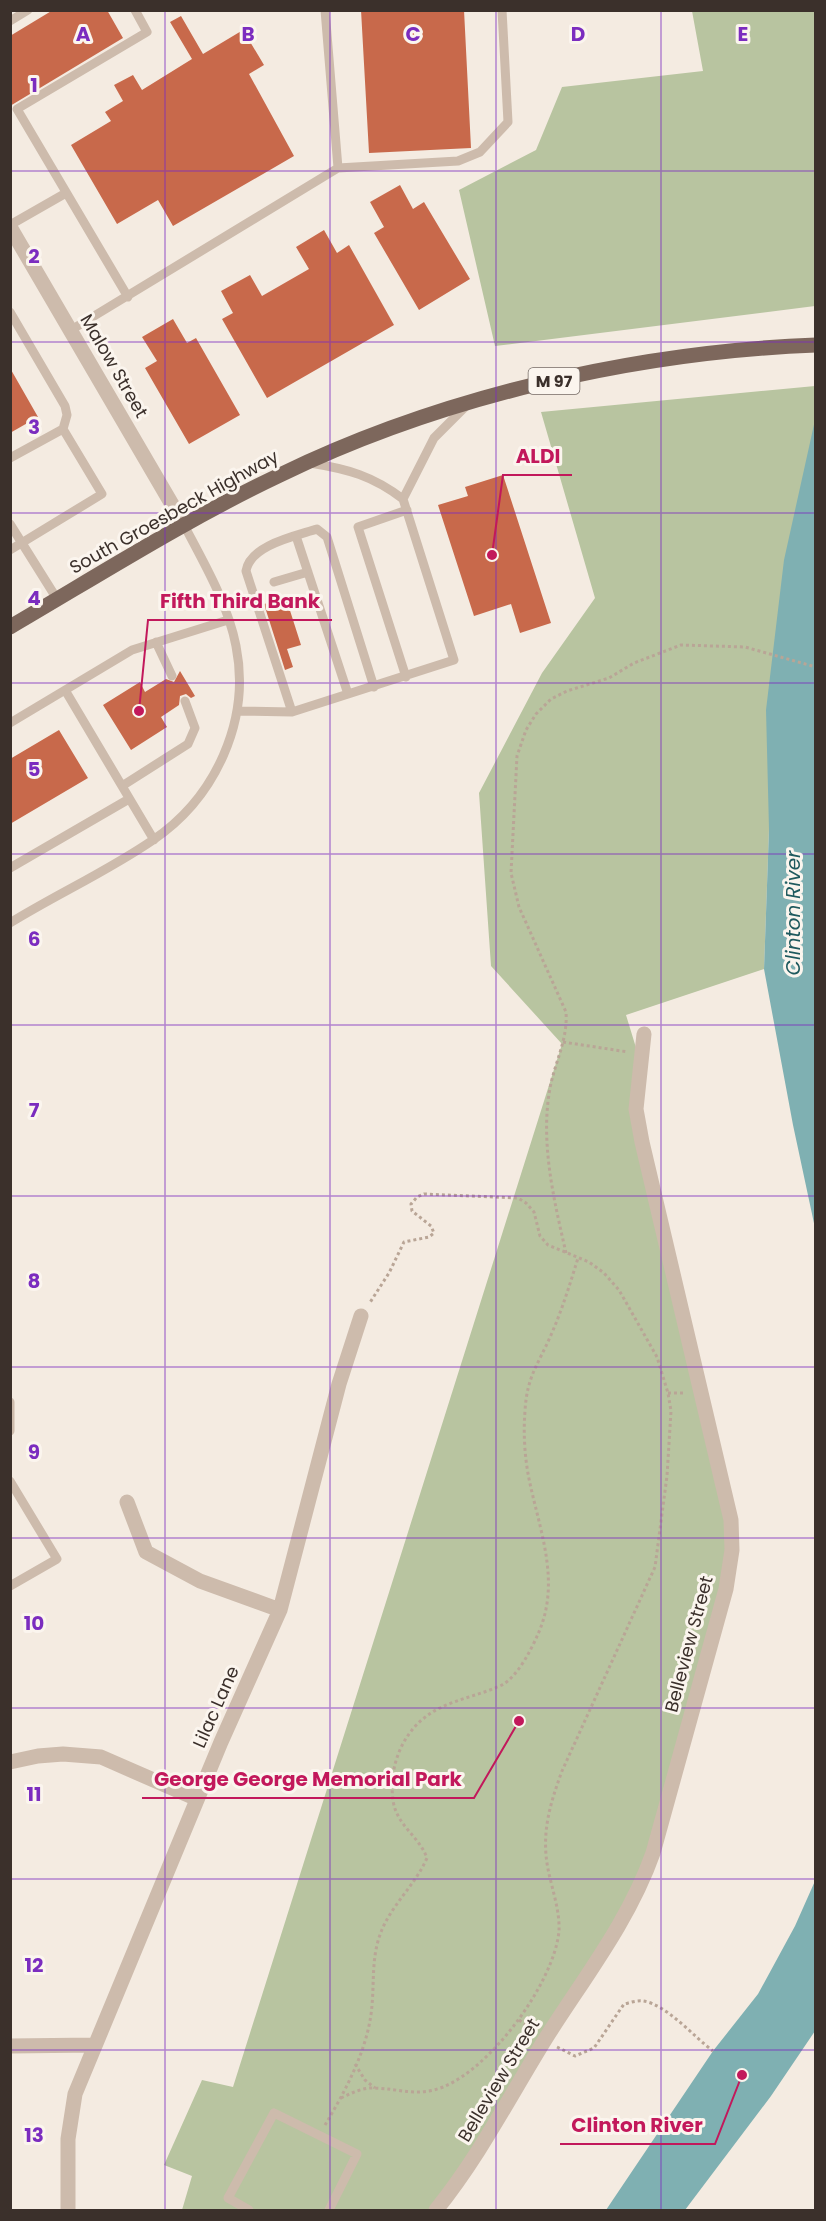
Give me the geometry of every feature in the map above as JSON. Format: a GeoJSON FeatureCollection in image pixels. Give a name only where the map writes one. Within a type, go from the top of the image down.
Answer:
{"type":"FeatureCollection","features":[{"type":"Feature","properties":{"kind":"main road","name":"South Groesbeck Highway"},"geometry":{"type":"LineString","coordinates":[[11,626],[184,525],[347,446],[468,404],[577,375],[636,363],[716,352],[814,345]]}},
{"type":"Feature","properties":{"kind":"street","name":"Malow Street"},"geometry":{"type":"LineString","coordinates":[[10,226],[184,525]]}},
{"type":"Feature","properties":{"kind":"street","name":"Belleview Street"},"geometry":{"type":"LineString","coordinates":[[436,2211],[461,2180],[546,2038],[614,1934],[642,1883],[653,1853],[726,1589],[732,1550],[731,1520],[636,1108],[644,1034]]}},
{"type":"Feature","properties":{"kind":"street","name":"Lilac Lane"},"geometry":{"type":"LineString","coordinates":[[68,2211],[68,2139],[75,2094],[197,1799],[280,1610],[339,1384],[361,1316]]}},
{"type":"Feature","properties":{"kind":"street"},"geometry":{"type":"LineString","coordinates":[[127,1502],[146,1552],[200,1581],[280,1610]]}},
{"type":"Feature","properties":{"kind":"street"},"geometry":{"type":"LineString","coordinates":[[10,1762],[63,1754],[101,1757],[197,1799]]}},
{"type":"Feature","properties":{"kind":"street"},"geometry":{"type":"LineString","coordinates":[[10,2046],[95,2045]]}},
{"type":"Feature","properties":{"kind":"lane"},"geometry":{"type":"LineString","coordinates":[[10,21],[28,10]]}},
{"type":"Feature","properties":{"kind":"lane"},"geometry":{"type":"LineString","coordinates":[[128,297],[14,110],[147,32],[135,10]]}},
{"type":"Feature","properties":{"kind":"lane"},"geometry":{"type":"LineString","coordinates":[[325,10],[338,168]]}},
{"type":"Feature","properties":{"kind":"lane"},"geometry":{"type":"LineString","coordinates":[[70,330],[338,168],[458,161],[480,152],[508,122],[502,10]]}},
{"type":"Feature","properties":{"kind":"lane"},"geometry":{"type":"LineString","coordinates":[[10,226],[66,193]]}},
{"type":"Feature","properties":{"kind":"lane"},"geometry":{"type":"LineString","coordinates":[[10,312],[65,406],[67,416],[63,429],[10,458]]}},
{"type":"Feature","properties":{"kind":"lane"},"geometry":{"type":"LineString","coordinates":[[403,499],[434,438],[468,404]]}},
{"type":"Feature","properties":{"kind":"lane"},"geometry":{"type":"LineString","coordinates":[[10,550],[102,495],[63,429]]}},
{"type":"Feature","properties":{"kind":"lane"},"geometry":{"type":"LineString","coordinates":[[237,711],[292,712],[453,660],[403,499],[381,482],[345,469],[308,463]]}},
{"type":"Feature","properties":{"kind":"lane"},"geometry":{"type":"LineString","coordinates":[[406,677],[358,527],[407,510]]}},
{"type":"Feature","properties":{"kind":"lane"},"geometry":{"type":"LineString","coordinates":[[10,524],[57,599]]}},
{"type":"Feature","properties":{"kind":"lane"},"geometry":{"type":"LineString","coordinates":[[10,923],[154,840],[188,810],[207,787],[233,734],[240,667],[228,620],[184,525]]}},
{"type":"Feature","properties":{"kind":"lane"},"geometry":{"type":"LineString","coordinates":[[292,712],[246,571],[247,563],[255,555],[296,536],[318,529],[327,537],[374,687]]}},
{"type":"Feature","properties":{"kind":"lane"},"geometry":{"type":"LineString","coordinates":[[296,536],[348,694]]}},
{"type":"Feature","properties":{"kind":"lane"},"geometry":{"type":"LineString","coordinates":[[274,582],[308,572]]}},
{"type":"Feature","properties":{"kind":"lane"},"geometry":{"type":"LineString","coordinates":[[10,723],[132,650],[228,620]]}},
{"type":"Feature","properties":{"kind":"lane"},"geometry":{"type":"LineString","coordinates":[[156,642],[172,676]]}},
{"type":"Feature","properties":{"kind":"lane"},"geometry":{"type":"LineString","coordinates":[[65,690],[154,840]]}},
{"type":"Feature","properties":{"kind":"lane"},"geometry":{"type":"LineString","coordinates":[[122,786],[188,744],[195,728],[185,702]]}},
{"type":"Feature","properties":{"kind":"lane"},"geometry":{"type":"LineString","coordinates":[[10,868],[129,799]]}},
{"type":"Feature","properties":{"kind":"lane"},"geometry":{"type":"LineString","coordinates":[[10,1401],[10,1431]]}},
{"type":"Feature","properties":{"kind":"lane"},"geometry":{"type":"LineString","coordinates":[[10,1481],[57,1559],[10,1586]]}},
{"type":"Feature","properties":{"kind":"lane"},"geometry":{"type":"LineString","coordinates":[[249,2211],[228,2198],[274,2113],[357,2154],[329,2211]]}},
{"type":"Feature","properties":{"kind":"path"},"geometry":{"type":"LineString","coordinates":[[567,1254],[547,1150],[550,1089],[567,1030],[566,1012],[519,907],[511,873],[517,756],[526,730],[536,714],[551,699],[567,691],[609,678],[634,663],[681,645],[745,647],[816,667]]}},
{"type":"Feature","properties":{"kind":"path"},"geometry":{"type":"LineString","coordinates":[[563,1042],[642,1054]]}},
{"type":"Feature","properties":{"kind":"path"},"geometry":{"type":"LineString","coordinates":[[341,2098],[357,2091],[375,2088],[420,2093],[444,2087],[491,2054],[519,2020],[536,1992],[556,1950],[559,1928],[544,1837],[550,1803],[562,1771],[656,1567],[667,1476],[671,1411],[657,1357],[619,1290],[604,1273],[548,1245],[540,1236],[534,1212],[518,1198],[424,1194],[417,1197],[411,1204],[412,1211],[431,1226],[434,1233],[429,1237],[404,1242],[389,1273],[361,1316]]}},
{"type":"Feature","properties":{"kind":"path"},"geometry":{"type":"LineString","coordinates":[[319,2135],[341,2098],[366,2036],[372,2005],[371,1974],[387,1917],[421,1872],[427,1858],[423,1846],[399,1818],[393,1801],[394,1770],[400,1746],[414,1726],[440,1707],[503,1684],[520,1668],[539,1634],[547,1609],[548,1552],[530,1486],[524,1439],[525,1409],[528,1379],[565,1301],[578,1258]]}},
{"type":"Feature","properties":{"kind":"path"},"geometry":{"type":"LineString","coordinates":[[546,2038],[554,2046],[575,2056],[594,2048],[624,2004],[641,2000],[655,2005],[675,2019],[713,2051]]}},
{"type":"Feature","properties":{"kind":"path"},"geometry":{"type":"LineString","coordinates":[[355,2063],[365,2080],[375,2088]]}},
{"type":"Feature","properties":{"kind":"green space"},"geometry":{"type":"Polygon","coordinates":[[[692,11],[815,11],[815,306],[495,346],[459,190],[536,150],[562,87],[703,71],[692,11]]]}},
{"type":"Feature","properties":{"kind":"green space"},"geometry":{"type":"Polygon","coordinates":[[[815,386],[815,812],[769,829],[764,969],[626,1015],[641,1064],[636,1109],[732,1550],[642,1883],[436,2210],[182,2210],[192,2176],[164,2165],[202,2080],[233,2087],[562,1044],[491,966],[479,793],[542,673],[595,598],[541,412],[815,386]]]}},
{"type":"Feature","properties":{"kind":"water"},"geometry":{"type":"Polygon","coordinates":[[[815,420],[815,1228],[764,969],[769,829],[766,710],[784,560],[815,420]]]}},
{"type":"Feature","properties":{"kind":"water"},"geometry":{"type":"Polygon","coordinates":[[[815,1881],[815,2031],[771,2096],[685,2210],[606,2210],[713,2051],[758,1994],[795,1926],[815,1881]]]}},
{"type":"Feature","properties":{"kind":"building"},"geometry":{"type":"Polygon","coordinates":[[[53,10],[107,10],[123,38],[10,106],[10,36],[53,10]]]}},
{"type":"Feature","properties":{"kind":"building"},"geometry":{"type":"Polygon","coordinates":[[[361,10],[464,10],[471,148],[369,153],[361,10]]]}},
{"type":"Feature","properties":{"kind":"building"},"geometry":{"type":"Polygon","coordinates":[[[181,16],[203,54],[243,30],[264,65],[249,74],[294,156],[173,226],[158,200],[117,224],[71,145],[111,121],[105,112],[123,101],[114,85],[133,75],[142,90],[192,59],[170,22],[181,16]]]}},
{"type":"Feature","properties":{"kind":"building"},"geometry":{"type":"Polygon","coordinates":[[[400,185],[413,209],[424,202],[470,279],[419,310],[374,233],[384,227],[370,202],[400,185]]]}},
{"type":"Feature","properties":{"kind":"building"},"geometry":{"type":"Polygon","coordinates":[[[324,230],[337,253],[349,245],[394,325],[267,398],[222,319],[233,313],[221,291],[250,275],[262,296],[309,269],[296,247],[324,230]]]}},
{"type":"Feature","properties":{"kind":"building"},"geometry":{"type":"Polygon","coordinates":[[[173,319],[187,343],[196,338],[240,415],[189,444],[145,368],[157,361],[142,337],[173,319]]]}},
{"type":"Feature","properties":{"kind":"building"},"geometry":{"type":"Polygon","coordinates":[[[10,368],[38,417],[10,433],[10,368]]]}},
{"type":"Feature","properties":{"kind":"building"},"geometry":{"type":"Polygon","coordinates":[[[503,475],[551,623],[520,633],[511,604],[474,616],[438,505],[468,496],[465,487],[503,475]]]}},
{"type":"Feature","properties":{"kind":"building"},"geometry":{"type":"Polygon","coordinates":[[[286,598],[301,645],[287,649],[293,667],[285,670],[264,604],[286,598]]]}},
{"type":"Feature","properties":{"kind":"building"},"geometry":{"type":"Polygon","coordinates":[[[180,671],[195,696],[191,698],[186,694],[180,696],[179,705],[161,717],[167,727],[131,750],[103,705],[140,682],[145,692],[166,679],[174,682],[180,671]]]}},
{"type":"Feature","properties":{"kind":"building"},"geometry":{"type":"Polygon","coordinates":[[[59,730],[88,778],[10,824],[10,759],[59,730]]]}},
{"type":"Feature","properties":{"kind":"place","name":"ALDI"},"geometry":{"type":"Point","coordinates":[492,555]}},
{"type":"Feature","properties":{"kind":"place","name":"Fifth Third Bank"},"geometry":{"type":"Point","coordinates":[139,711]}},
{"type":"Feature","properties":{"kind":"place","name":"George George Memorial Park"},"geometry":{"type":"Point","coordinates":[519,1721]}},
{"type":"Feature","properties":{"kind":"place","name":"Clinton River"},"geometry":{"type":"Point","coordinates":[742,2075]}}]}
